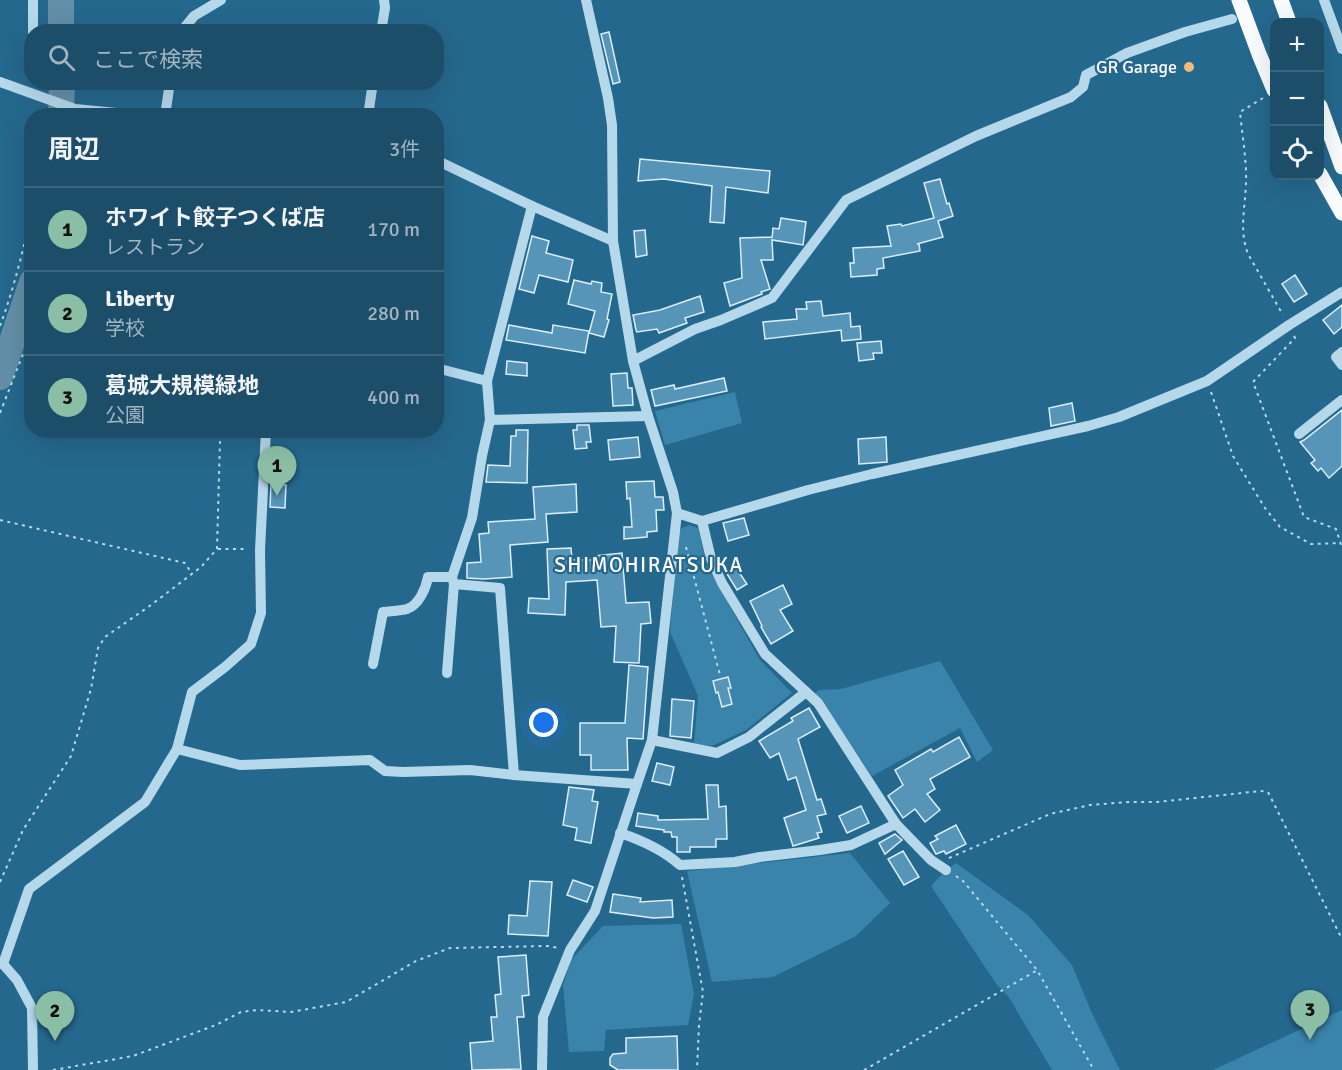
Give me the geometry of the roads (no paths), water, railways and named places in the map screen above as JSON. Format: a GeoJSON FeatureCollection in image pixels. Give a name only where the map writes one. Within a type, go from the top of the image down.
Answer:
{"type":"FeatureCollection","features":[{"type":"Feature","properties":{"kind":"main road"},"geometry":{"type":"LineString","coordinates":[[1239,0],[1270,79]]}},
{"type":"Feature","properties":{"kind":"main road"},"geometry":{"type":"LineString","coordinates":[[1281,0],[1288,18]]}},
{"type":"Feature","properties":{"kind":"main road"},"geometry":{"type":"LineString","coordinates":[[1324,117],[1342,167]]}},
{"type":"Feature","properties":{"kind":"main road"},"geometry":{"type":"LineString","coordinates":[[1323,180],[1342,213]]}},
{"type":"Feature","properties":{"kind":"street"},"geometry":{"type":"LineString","coordinates":[[33,0],[33,24]]}},
{"type":"Feature","properties":{"kind":"street"},"geometry":{"type":"LineString","coordinates":[[188,24],[194,16],[221,0]]}},
{"type":"Feature","properties":{"kind":"street"},"geometry":{"type":"LineString","coordinates":[[382,24],[384,0]]}},
{"type":"Feature","properties":{"kind":"street"},"geometry":{"type":"LineString","coordinates":[[542,1070],[543,1017],[570,950],[595,911],[652,740],[677,513],[674,492],[648,416],[633,362],[613,241],[612,125],[586,0]]}},
{"type":"Feature","properties":{"kind":"street"},"geometry":{"type":"LineString","coordinates":[[1324,0],[1342,49]]}},
{"type":"Feature","properties":{"kind":"street"},"geometry":{"type":"LineString","coordinates":[[633,362],[695,329],[772,298],[846,200],[976,136],[1071,97],[1083,87],[1086,75],[1127,53],[1185,32],[1232,19]]}},
{"type":"Feature","properties":{"kind":"street"},"geometry":{"type":"LineString","coordinates":[[0,82],[24,86]]}},
{"type":"Feature","properties":{"kind":"street"},"geometry":{"type":"LineString","coordinates":[[35,90],[45,98],[72,108]]}},
{"type":"Feature","properties":{"kind":"street"},"geometry":{"type":"LineString","coordinates":[[166,108],[169,90]]}},
{"type":"Feature","properties":{"kind":"street"},"geometry":{"type":"LineString","coordinates":[[369,108],[372,90]]}},
{"type":"Feature","properties":{"kind":"street"},"geometry":{"type":"LineString","coordinates":[[444,164],[532,206],[613,241]]}},
{"type":"Feature","properties":{"kind":"street"},"geometry":{"type":"LineString","coordinates":[[447,673],[453,580],[471,518],[490,420],[487,381],[532,206]]}},
{"type":"Feature","properties":{"kind":"street"},"geometry":{"type":"LineString","coordinates":[[677,513],[702,521],[872,474],[1119,417],[1207,381],[1342,292]]}},
{"type":"Feature","properties":{"kind":"street"},"geometry":{"type":"LineString","coordinates":[[1342,352],[1336,357],[1342,365]]}},
{"type":"Feature","properties":{"kind":"street"},"geometry":{"type":"LineString","coordinates":[[444,370],[487,381]]}},
{"type":"Feature","properties":{"kind":"street"},"geometry":{"type":"LineString","coordinates":[[1299,435],[1342,400]]}},
{"type":"Feature","properties":{"kind":"street"},"geometry":{"type":"LineString","coordinates":[[490,420],[648,416]]}},
{"type":"Feature","properties":{"kind":"street"},"geometry":{"type":"LineString","coordinates":[[33,1070],[32,1008],[17,980],[2,964],[29,889],[145,802],[177,749],[192,692],[251,644],[261,612],[260,549],[266,438]]}},
{"type":"Feature","properties":{"kind":"street"},"geometry":{"type":"LineString","coordinates":[[702,521],[711,559],[722,583],[765,654],[818,703],[896,824],[932,860],[946,870]]}},
{"type":"Feature","properties":{"kind":"street"},"geometry":{"type":"LineString","coordinates":[[373,664],[383,612],[409,608],[417,601],[428,577],[500,588],[514,776]]}},
{"type":"Feature","properties":{"kind":"street"},"geometry":{"type":"LineString","coordinates":[[652,740],[717,753],[748,737],[806,692]]}},
{"type":"Feature","properties":{"kind":"street"},"geometry":{"type":"LineString","coordinates":[[177,749],[240,765],[370,760],[385,771],[470,770],[514,776],[636,783]]}},
{"type":"Feature","properties":{"kind":"street"},"geometry":{"type":"LineString","coordinates":[[620,833],[635,838],[671,857],[680,865],[735,861],[851,845],[896,824]]}},
{"type":"Feature","properties":{"kind":"waterway"},"geometry":{"type":"LineString","coordinates":[[61,0],[61,24]]}},
{"type":"Feature","properties":{"kind":"waterway"},"geometry":{"type":"LineString","coordinates":[[61,108],[62,90]]}},
{"type":"Feature","properties":{"kind":"waterway"},"geometry":{"type":"LineString","coordinates":[[0,377],[24,306]]}},
{"type":"Feature","properties":{"kind":"place","name":"GR Garage"},"geometry":{"type":"Point","coordinates":[1189,67]}},
{"type":"Feature","properties":{"kind":"place","name":"ホワイト餃子つくば店"},"geometry":{"type":"Point","coordinates":[277,496]}},
{"type":"Feature","properties":{"kind":"place","name":"葛城大規模緑地"},"geometry":{"type":"Point","coordinates":[1310,1040]}},
{"type":"Feature","properties":{"kind":"place","name":"Liberty"},"geometry":{"type":"Point","coordinates":[55,1041]}},
{"type":"Feature","properties":{"kind":"district","name":"SHIMOHIRATSUKA"},"geometry":{"type":"Point","coordinates":[649,565]}}]}
